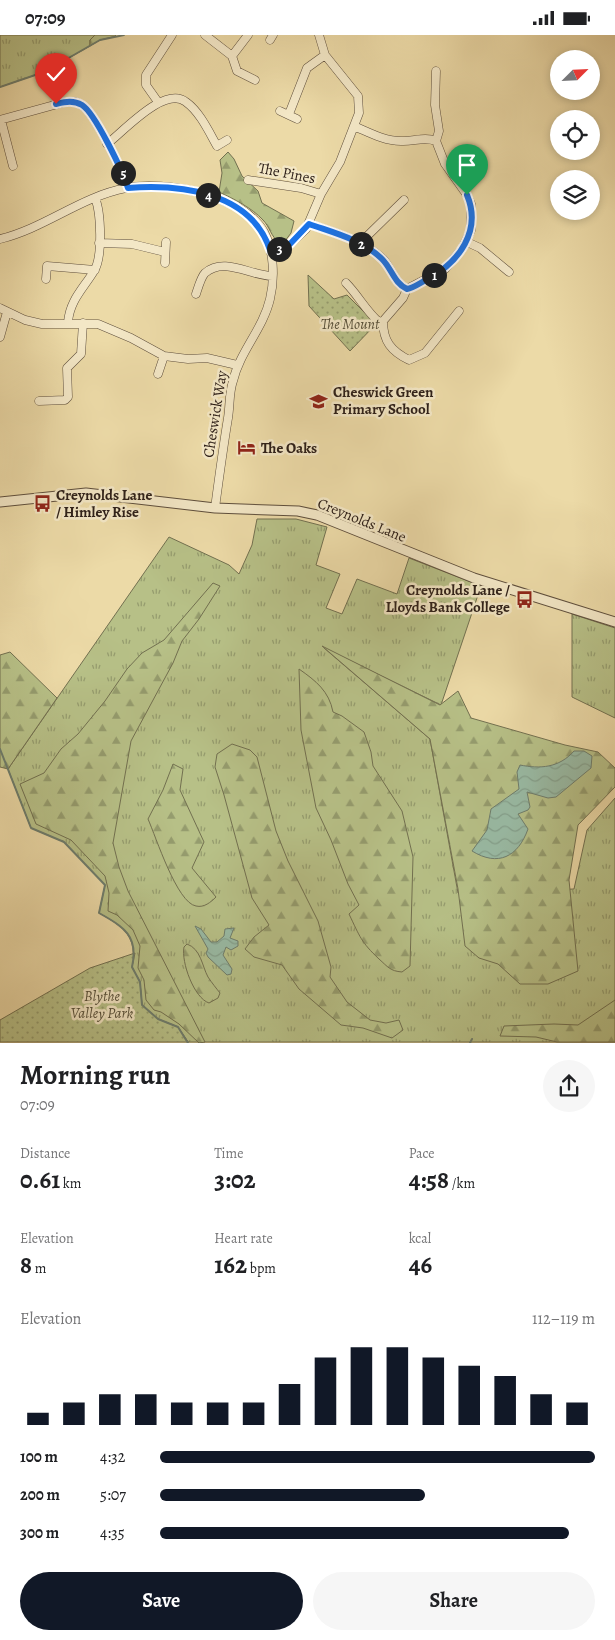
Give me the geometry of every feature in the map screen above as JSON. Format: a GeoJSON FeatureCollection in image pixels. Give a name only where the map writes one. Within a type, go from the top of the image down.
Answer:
{"type":"FeatureCollection","features":[{"type":"Feature","properties":{"kind":"street"},"geometry":{"type":"LineString","coordinates":[[158,102],[146,85],[146,75],[172,35]]}},
{"type":"Feature","properties":{"kind":"street"},"geometry":{"type":"LineString","coordinates":[[205,35],[232,56],[237,71],[255,80]]}},
{"type":"Feature","properties":{"kind":"street"},"geometry":{"type":"LineString","coordinates":[[232,56],[248,35]]}},
{"type":"Feature","properties":{"kind":"street"},"geometry":{"type":"LineString","coordinates":[[270,250],[290,244],[309,224],[321,194],[340,162],[356,127],[359,113],[358,96],[326,55],[319,35]]}},
{"type":"Feature","properties":{"kind":"street"},"geometry":{"type":"LineString","coordinates":[[290,114],[307,68],[326,55]]}},
{"type":"Feature","properties":{"kind":"street"},"geometry":{"type":"LineString","coordinates":[[436,71],[434,96],[439,131],[436,141],[445,164],[467,195],[471,204],[471,230],[467,242],[445,269],[407,289],[403,298],[383,321],[383,335],[386,342],[402,356],[414,359],[425,353],[459,311]]}},
{"type":"Feature","properties":{"kind":"street"},"geometry":{"type":"LineString","coordinates":[[107,144],[158,102],[172,97],[185,101],[194,108],[217,146],[227,140]]}},
{"type":"Feature","properties":{"kind":"street"},"geometry":{"type":"LineString","coordinates":[[13,166],[0,120],[56,104],[73,102],[88,110],[123,172],[128,188]]}},
{"type":"Feature","properties":{"kind":"street"},"geometry":{"type":"LineString","coordinates":[[280,111],[290,114],[297,119]]}},
{"type":"Feature","properties":{"kind":"street"},"geometry":{"type":"LineString","coordinates":[[356,127],[384,138],[401,141],[429,138],[436,141]]}},
{"type":"Feature","properties":{"kind":"street","name":"The Pines"},"geometry":{"type":"LineString","coordinates":[[248,180],[301,188],[321,194]]}},
{"type":"Feature","properties":{"kind":"street","name":"Cheswick Way"},"geometry":{"type":"LineString","coordinates":[[0,239],[40,225],[94,198],[128,188],[160,186],[182,188],[221,201],[251,217],[263,231],[270,250],[272,276],[270,297],[263,321],[237,365],[232,383],[215,508]]}},
{"type":"Feature","properties":{"kind":"street"},"geometry":{"type":"LineString","coordinates":[[68,322],[69,308],[95,270],[99,260],[99,207],[94,198]]}},
{"type":"Feature","properties":{"kind":"street"},"geometry":{"type":"LineString","coordinates":[[360,243],[404,200]]}},
{"type":"Feature","properties":{"kind":"street"},"geometry":{"type":"LineString","coordinates":[[309,224],[360,243],[383,260],[398,284],[407,289]]}},
{"type":"Feature","properties":{"kind":"street"},"geometry":{"type":"LineString","coordinates":[[467,242],[480,247],[509,272]]}},
{"type":"Feature","properties":{"kind":"street"},"geometry":{"type":"LineString","coordinates":[[99,243],[132,244],[165,252]]}},
{"type":"Feature","properties":{"kind":"street"},"geometry":{"type":"LineString","coordinates":[[165,263],[166,243]]}},
{"type":"Feature","properties":{"kind":"street"},"geometry":{"type":"LineString","coordinates":[[46,279],[47,266],[95,270]]}},
{"type":"Feature","properties":{"kind":"street"},"geometry":{"type":"LineString","coordinates":[[196,295],[204,274],[217,267],[230,266],[260,276],[272,276]]}},
{"type":"Feature","properties":{"kind":"street"},"geometry":{"type":"LineString","coordinates":[[346,283],[374,317],[383,321]]}},
{"type":"Feature","properties":{"kind":"street"},"geometry":{"type":"LineString","coordinates":[[0,337],[4,310],[25,320],[42,324],[68,322],[98,324],[113,329],[164,356],[188,359],[207,358],[237,365]]}},
{"type":"Feature","properties":{"kind":"street"},"geometry":{"type":"LineString","coordinates":[[39,401],[65,400],[68,397],[67,368],[81,354],[83,323]]}},
{"type":"Feature","properties":{"kind":"street"},"geometry":{"type":"LineString","coordinates":[[158,374],[164,356]]}},
{"type":"Feature","properties":{"kind":"street","name":"Creynolds Lane"},"geometry":{"type":"LineString","coordinates":[[0,501],[86,493],[215,508],[278,509],[317,515],[474,578],[615,622]]}},
{"type":"Feature","properties":{"kind":"green space"},"geometry":{"type":"Polygon","coordinates":[[[0,35],[95,35],[90,40],[90,46],[44,72],[0,87],[0,35]]]}},
{"type":"Feature","properties":{"kind":"green space"},"geometry":{"type":"Polygon","coordinates":[[[95,35],[116,36],[100,40],[90,46],[90,40],[95,35]]]}},
{"type":"Feature","properties":{"kind":"green space"},"geometry":{"type":"Polygon","coordinates":[[[228,152],[234,159],[242,176],[258,191],[262,203],[294,221],[291,233],[285,241],[279,242],[276,240],[265,223],[254,212],[219,192],[222,173],[220,160],[228,152]]]}},
{"type":"Feature","properties":{"kind":"green space","name":"The Mount"},"geometry":{"type":"Polygon","coordinates":[[[308,275],[334,299],[347,295],[376,324],[350,351],[309,306],[308,275]]]}},
{"type":"Feature","properties":{"kind":"green space"},"geometry":{"type":"Polygon","coordinates":[[[257,519],[296,519],[327,527],[316,565],[340,574],[326,608],[342,614],[357,579],[397,594],[409,558],[481,586],[441,705],[324,648],[430,739],[458,893],[574,889],[587,830],[615,798],[615,1042],[188,1042],[178,1027],[158,1019],[142,1005],[140,982],[132,967],[133,948],[131,940],[122,928],[99,913],[105,885],[64,842],[31,828],[8,769],[169,537],[229,565],[239,574],[252,545],[257,519]]]}},
{"type":"Feature","properties":{"kind":"green space"},"geometry":{"type":"Polygon","coordinates":[[[213,583],[220,586],[182,641],[173,663],[131,741],[113,843],[128,891],[205,1042],[199,1043],[179,1024],[161,1012],[154,1010],[146,1000],[144,980],[138,968],[140,946],[133,930],[117,915],[108,911],[109,893],[105,876],[71,840],[36,824],[20,784],[44,773],[61,749],[78,734],[105,701],[127,669],[142,653],[164,640],[213,583]]]}},
{"type":"Feature","properties":{"kind":"green space"},"geometry":{"type":"Polygon","coordinates":[[[572,614],[615,628],[615,718],[572,697],[572,614]]]}},
{"type":"Feature","properties":{"kind":"green space"},"geometry":{"type":"Polygon","coordinates":[[[322,646],[440,705],[458,691],[471,718],[565,745],[598,752],[615,768],[615,787],[578,825],[569,880],[578,971],[548,984],[520,984],[498,964],[479,958],[465,946],[458,889],[430,739],[322,646]]]}},
{"type":"Feature","properties":{"kind":"green space"},"geometry":{"type":"Polygon","coordinates":[[[10,652],[57,698],[8,769],[0,767],[0,655],[10,652]]]}},
{"type":"Feature","properties":{"kind":"green space"},"geometry":{"type":"Polygon","coordinates":[[[299,669],[325,692],[333,712],[342,716],[364,732],[371,752],[373,766],[402,811],[413,857],[410,966],[402,972],[389,968],[368,948],[349,914],[359,905],[348,884],[316,808],[301,730],[299,669]]]}},
{"type":"Feature","properties":{"kind":"green space"},"geometry":{"type":"Polygon","coordinates":[[[232,744],[250,750],[257,757],[276,831],[288,861],[318,921],[331,967],[330,977],[347,1002],[370,1020],[386,1023],[399,1020],[403,1030],[392,1038],[363,1028],[341,1025],[299,989],[282,965],[254,957],[245,949],[254,937],[269,925],[252,898],[215,767],[217,754],[232,744]]]}},
{"type":"Feature","properties":{"kind":"green space"},"geometry":{"type":"Polygon","coordinates":[[[173,764],[183,769],[180,790],[204,842],[192,868],[216,897],[210,903],[202,906],[196,906],[189,902],[182,894],[168,868],[148,819],[163,790],[173,764]]]}},
{"type":"Feature","properties":{"kind":"green space"},"geometry":{"type":"Polygon","coordinates":[[[187,944],[192,946],[198,954],[208,977],[220,993],[218,998],[209,1003],[198,994],[190,979],[184,954],[184,947],[187,944]]]}},
{"type":"Feature","properties":{"kind":"green space","name":"Blythe Valley Park"},"geometry":{"type":"Polygon","coordinates":[[[135,953],[132,967],[140,982],[142,1005],[158,1019],[178,1027],[188,1042],[0,1042],[0,1020],[90,968],[135,953]]]}},
{"type":"Feature","properties":{"kind":"green space"},"geometry":{"type":"Polygon","coordinates":[[[615,1000],[615,1042],[557,1042],[536,1037],[500,1036],[504,1026],[578,1025],[615,1000]]]}},
{"type":"Feature","properties":{"kind":"water"},"geometry":{"type":"Polygon","coordinates":[[[574,751],[584,751],[592,756],[591,768],[556,797],[548,798],[527,792],[530,807],[528,810],[518,814],[528,829],[519,847],[506,857],[499,858],[481,856],[472,851],[487,830],[491,809],[519,789],[517,772],[520,765],[549,766],[562,761],[574,751]]]}},
{"type":"Feature","properties":{"kind":"water"},"geometry":{"type":"Polygon","coordinates":[[[195,926],[201,929],[211,942],[217,942],[224,936],[225,929],[234,928],[230,938],[238,941],[238,946],[231,950],[226,947],[223,955],[232,969],[231,974],[227,975],[208,957],[206,953],[208,949],[195,926]]]}},
{"type":"Feature","properties":{"kind":"waterway"},"geometry":{"type":"LineString","coordinates":[[0,87],[44,72],[100,40],[124,35]]}},
{"type":"Feature","properties":{"kind":"waterway"},"geometry":{"type":"LineString","coordinates":[[0,749],[31,828],[64,842],[105,885],[99,913],[122,928],[131,940],[134,956],[132,967],[140,982],[142,1005],[158,1019],[178,1027],[188,1043]]}},
{"type":"Feature","properties":{"kind":"waterway"},"geometry":{"type":"LineString","coordinates":[[470,1043],[472,1039]]}},
{"type":"Feature","properties":{"kind":"place","name":"Cheswick Green Primary School"},"geometry":{"type":"Point","coordinates":[319,401]}},
{"type":"Feature","properties":{"kind":"place","name":"The Oaks"},"geometry":{"type":"Point","coordinates":[247,448]}},
{"type":"Feature","properties":{"kind":"place","name":"Creynolds Lane / Himley Rise"},"geometry":{"type":"Point","coordinates":[42,504]}},
{"type":"Feature","properties":{"kind":"place","name":"Creynolds Lane / Lloyds Bank College"},"geometry":{"type":"Point","coordinates":[524,599]}},
{"type":"Feature","properties":{"kind":"route"},"geometry":{"type":"LineString","coordinates":[[56,104],[73,102],[88,110],[123,172],[128,188],[160,186],[182,188],[221,201],[243,211],[258,224],[263,231],[270,250],[282,248],[290,244],[297,239],[309,224],[368,247],[383,260],[398,284],[407,289],[445,269],[467,242],[471,230],[472,217],[471,204],[467,195]]}}]}
